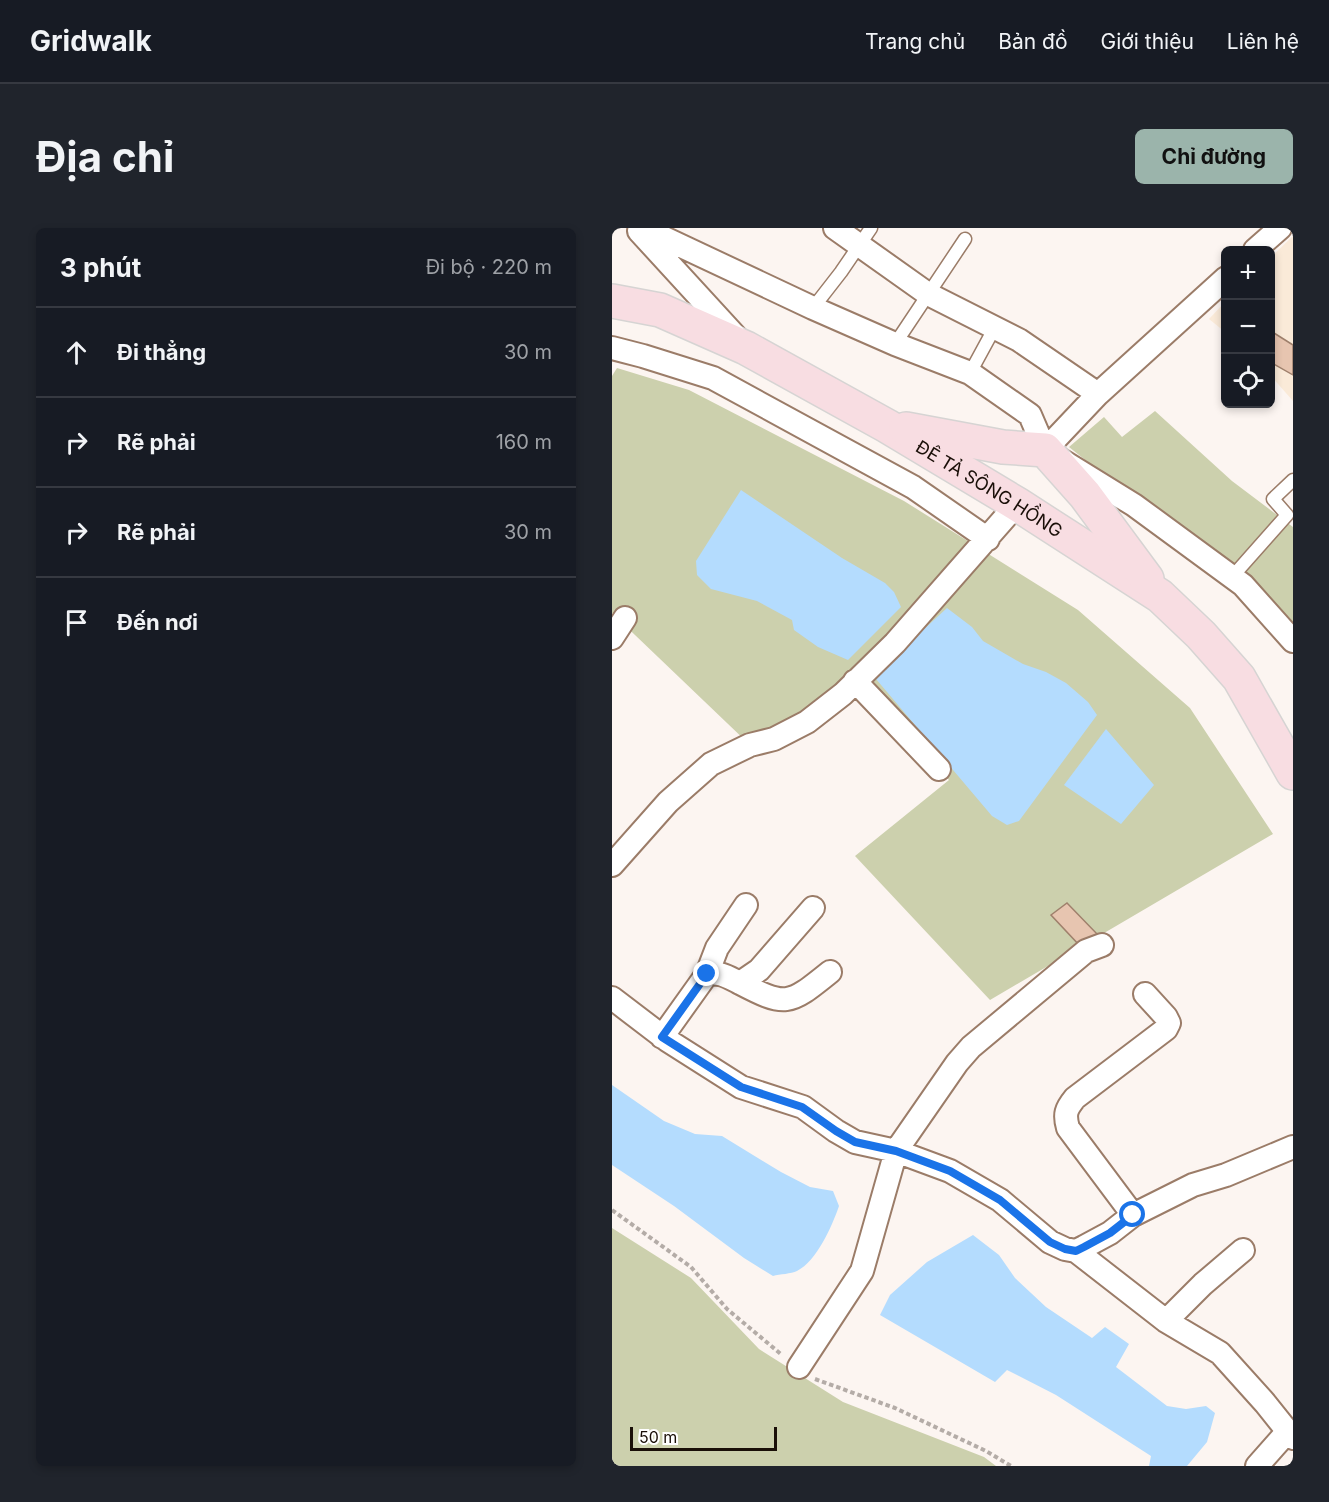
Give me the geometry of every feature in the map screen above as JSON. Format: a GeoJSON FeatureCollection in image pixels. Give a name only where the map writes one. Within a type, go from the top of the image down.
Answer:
{"type":"FeatureCollection","features":[{"type":"Feature","properties":{"kind":"main road","name":"ĐÊ TẢ SÔNG HỒNG"},"geometry":{"type":"LineString","coordinates":[[612,301],[660,310],[746,348],[887,426],[1017,504],[1160,597],[1201,635],[1239,678],[1293,773]]}},
{"type":"Feature","properties":{"kind":"main road"},"geometry":{"type":"LineString","coordinates":[[887,426],[1003,447],[1045,450],[1085,495],[1160,597]]}},
{"type":"Feature","properties":{"kind":"street"},"geometry":{"type":"LineString","coordinates":[[636,228],[746,348]]}},
{"type":"Feature","properties":{"kind":"street"},"geometry":{"type":"LineString","coordinates":[[643,228],[813,308],[970,374],[1030,415],[1045,450],[1134,504],[1243,585],[1293,641]]}},
{"type":"Feature","properties":{"kind":"street"},"geometry":{"type":"LineString","coordinates":[[835,228],[865,236],[928,294],[1018,340],[1098,394]]}},
{"type":"Feature","properties":{"kind":"street"},"geometry":{"type":"LineString","coordinates":[[1260,246],[1280,228]]}},
{"type":"Feature","properties":{"kind":"street"},"geometry":{"type":"LineString","coordinates":[[1045,450],[1098,394],[1221,283]]}},
{"type":"Feature","properties":{"kind":"street"},"geometry":{"type":"LineString","coordinates":[[612,348],[713,378],[913,487],[988,539]]}},
{"type":"Feature","properties":{"kind":"street"},"geometry":{"type":"LineString","coordinates":[[612,865],[668,802],[711,764],[750,745],[774,739],[807,722],[843,694],[895,643],[1017,504]]}},
{"type":"Feature","properties":{"kind":"street"},"geometry":{"type":"LineString","coordinates":[[612,638],[625,618]]}},
{"type":"Feature","properties":{"kind":"street"},"geometry":{"type":"LineString","coordinates":[[855,681],[939,769]]}},
{"type":"Feature","properties":{"kind":"street"},"geometry":{"type":"LineString","coordinates":[[662,1037],[707,974],[717,948],[746,905]]}},
{"type":"Feature","properties":{"kind":"street"},"geometry":{"type":"LineString","coordinates":[[740,983],[759,970],[813,908]]}},
{"type":"Feature","properties":{"kind":"street"},"geometry":{"type":"LineString","coordinates":[[799,1367],[862,1271],[896,1151],[957,1063],[971,1047],[1086,951],[1102,945]]}},
{"type":"Feature","properties":{"kind":"street"},"geometry":{"type":"LineString","coordinates":[[707,974],[719,972],[769,999],[781,1001],[803,993],[830,972]]}},
{"type":"Feature","properties":{"kind":"street"},"geometry":{"type":"LineString","coordinates":[[1133,1215],[1068,1128],[1065,1117],[1066,1108],[1075,1098],[1166,1029],[1169,1023],[1166,1017],[1145,994]]}},
{"type":"Feature","properties":{"kind":"street"},"geometry":{"type":"LineString","coordinates":[[612,998],[662,1037],[741,1087],[802,1107],[855,1142],[896,1151],[950,1171],[1000,1200],[1050,1242],[1076,1251],[1166,1321],[1220,1353],[1238,1371],[1290,1435],[1257,1466]]}},
{"type":"Feature","properties":{"kind":"street"},"geometry":{"type":"LineString","coordinates":[[1076,1251],[1110,1233],[1133,1215],[1193,1185],[1226,1175],[1293,1147]]}},
{"type":"Feature","properties":{"kind":"street"},"geometry":{"type":"LineString","coordinates":[[1166,1321],[1203,1284],[1243,1250]]}},
{"type":"Feature","properties":{"kind":"lane"},"geometry":{"type":"LineString","coordinates":[[813,308],[865,236]]}},
{"type":"Feature","properties":{"kind":"lane"},"geometry":{"type":"LineString","coordinates":[[895,344],[965,239]]}},
{"type":"Feature","properties":{"kind":"lane"},"geometry":{"type":"LineString","coordinates":[[970,374],[994,327]]}},
{"type":"Feature","properties":{"kind":"lane"},"geometry":{"type":"LineString","coordinates":[[1232,577],[1287,515],[1273,499],[1293,480]]}},
{"type":"Feature","properties":{"kind":"shaded area"},"geometry":{"type":"Polygon","coordinates":[[[1293,236],[1293,401],[1275,381],[1275,253],[1293,236]]]}},
{"type":"Feature","properties":{"kind":"shaded area"},"geometry":{"type":"Polygon","coordinates":[[[1221,306],[1221,329],[1209,319],[1221,306]]]}},
{"type":"Feature","properties":{"kind":"green space"},"geometry":{"type":"Polygon","coordinates":[[[617,368],[689,390],[904,501],[1078,610],[1190,708],[1273,834],[990,1000],[855,856],[949,780],[856,681],[750,745],[612,613],[612,376],[617,368]]]}},
{"type":"Feature","properties":{"kind":"green space"},"geometry":{"type":"Polygon","coordinates":[[[1155,411],[1232,481],[1293,527],[1293,641],[1232,577],[1069,447],[1104,417],[1122,437],[1155,411]]]}},
{"type":"Feature","properties":{"kind":"green space"},"geometry":{"type":"Polygon","coordinates":[[[612,1228],[691,1278],[759,1349],[843,1402],[984,1457],[996,1466],[612,1466],[612,1228]]]}},
{"type":"Feature","properties":{"kind":"water"},"geometry":{"type":"Polygon","coordinates":[[[741,490],[842,558],[885,583],[894,592],[901,607],[848,660],[818,647],[794,630],[792,620],[757,601],[711,589],[697,575],[696,561],[741,490]]]}},
{"type":"Feature","properties":{"kind":"water"},"geometry":{"type":"Polygon","coordinates":[[[947,608],[972,627],[983,641],[1023,664],[1046,672],[1066,683],[1088,702],[1097,715],[1019,821],[1007,825],[992,816],[876,679],[910,642],[947,608]]]}},
{"type":"Feature","properties":{"kind":"water"},"geometry":{"type":"Polygon","coordinates":[[[1106,729],[1154,785],[1121,824],[1064,785],[1106,729]]]}},
{"type":"Feature","properties":{"kind":"water"},"geometry":{"type":"Polygon","coordinates":[[[612,1085],[664,1121],[695,1134],[722,1136],[810,1187],[833,1191],[839,1206],[828,1233],[811,1259],[797,1271],[773,1276],[612,1165],[612,1085]]]}},
{"type":"Feature","properties":{"kind":"water"},"geometry":{"type":"Polygon","coordinates":[[[973,1235],[999,1255],[1015,1278],[1046,1307],[1092,1338],[1105,1327],[1129,1344],[1116,1367],[1167,1406],[1186,1409],[1206,1406],[1215,1413],[1207,1442],[1187,1466],[1149,1466],[1151,1456],[1056,1395],[1007,1370],[995,1382],[880,1315],[890,1295],[927,1262],[973,1235]]]}},
{"type":"Feature","properties":{"kind":"building"},"geometry":{"type":"Polygon","coordinates":[[[1275,334],[1293,345],[1293,375],[1275,365],[1275,334]]]}},
{"type":"Feature","properties":{"kind":"building"},"geometry":{"type":"Polygon","coordinates":[[[1067,903],[1099,936],[1081,947],[1051,915],[1067,903]]]}},
{"type":"Feature","properties":{"kind":"route"},"geometry":{"type":"LineString","coordinates":[[707,974],[662,1037],[741,1087],[802,1107],[855,1142],[891,1149],[950,1171],[1000,1200],[1050,1242],[1065,1249],[1076,1251],[1084,1247],[1110,1233],[1133,1215]]}}]}
